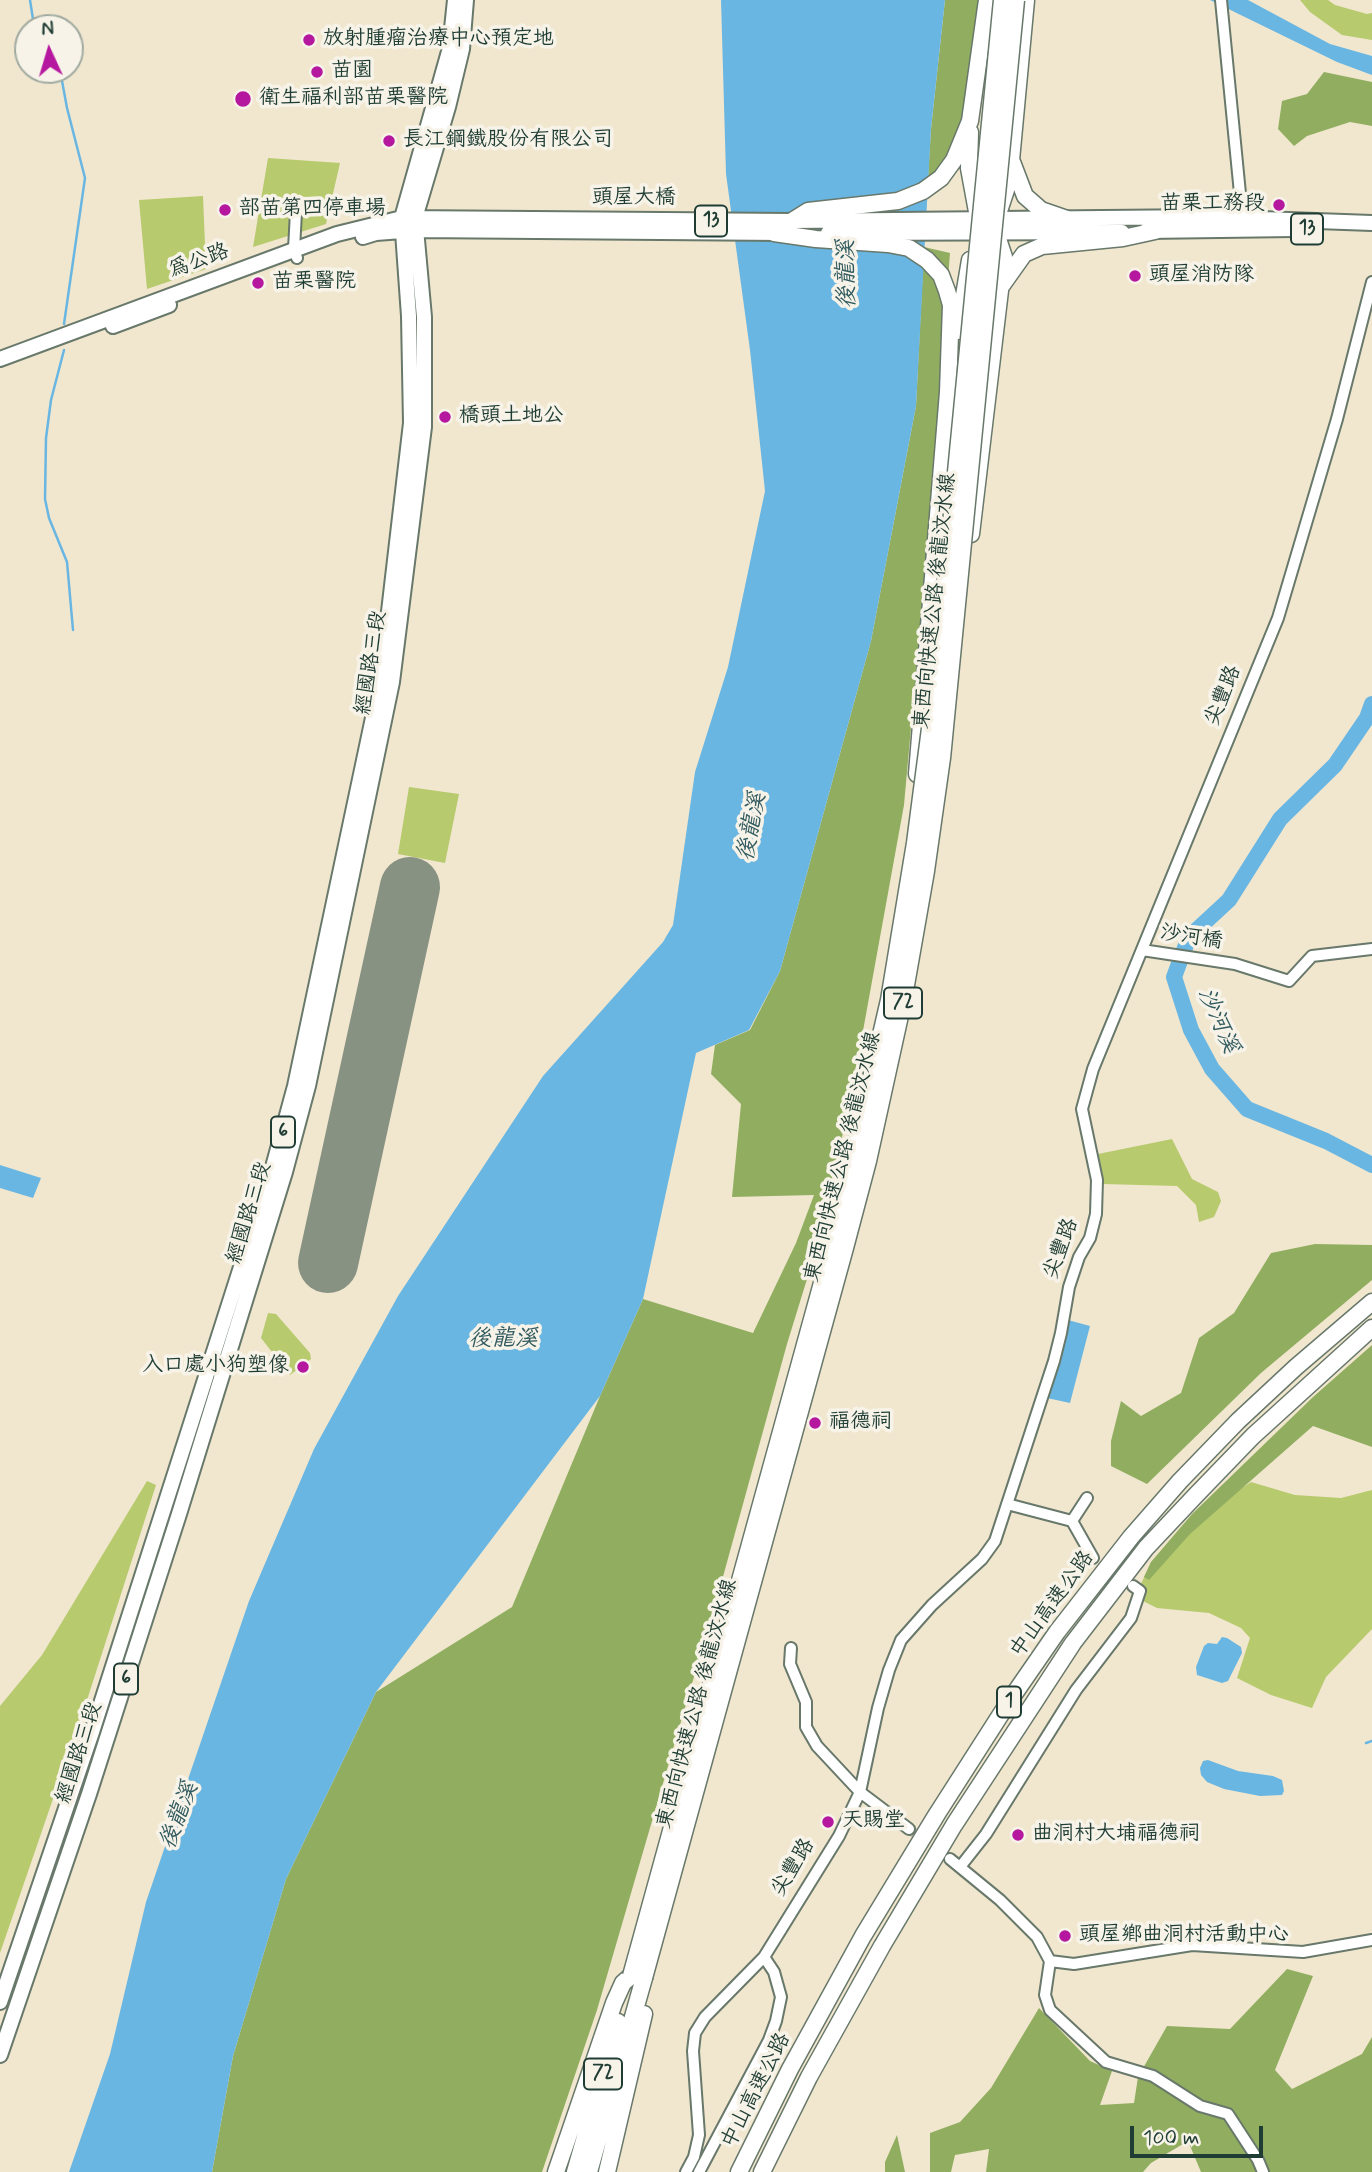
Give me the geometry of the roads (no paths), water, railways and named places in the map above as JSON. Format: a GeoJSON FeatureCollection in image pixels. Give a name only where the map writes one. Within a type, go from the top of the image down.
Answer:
{"type":"FeatureCollection","features":[{"type":"Feature","properties":{"kind":"highway"},"geometry":{"type":"LineString","coordinates":[[947,392],[967,283],[971,226],[970,121],[987,0]]}},
{"type":"Feature","properties":{"kind":"highway","name":"東西向快速公路 後龍汶水線"},"geometry":{"type":"LineString","coordinates":[[589,2172],[637,1977],[833,1243],[889,1000],[915,843],[934,698],[1002,0]]}},
{"type":"Feature","properties":{"kind":"highway","name":"東西向快速公路 後龍汶水線"},"geometry":{"type":"LineString","coordinates":[[575,2172],[637,1977],[868,1161],[903,1002],[942,758],[1016,0]]}},
{"type":"Feature","properties":{"kind":"highway"},"geometry":{"type":"LineString","coordinates":[[942,758],[950,724],[1004,257],[996,226],[1011,160],[1026,0]]}},
{"type":"Feature","properties":{"kind":"highway"},"geometry":{"type":"LineString","coordinates":[[792,222],[808,211],[898,201],[923,191],[941,178],[954,160],[970,121]]}},
{"type":"Feature","properties":{"kind":"highway"},"geometry":{"type":"LineString","coordinates":[[1011,160],[1025,196],[1041,210],[1067,219]]}},
{"type":"Feature","properties":{"kind":"highway"},"geometry":{"type":"LineString","coordinates":[[1000,288],[1024,254],[1042,246],[1123,238],[1155,231]]}},
{"type":"Feature","properties":{"kind":"highway"},"geometry":{"type":"LineString","coordinates":[[774,233],[909,248],[927,260],[941,275],[951,305],[947,392],[915,798],[915,843]]}},
{"type":"Feature","properties":{"kind":"highway","name":"中山高速公路"},"geometry":{"type":"LineString","coordinates":[[739,2172],[790,2069],[863,1936],[944,1802],[1057,1633],[1130,1537],[1180,1481],[1286,1376],[1372,1302]]}},
{"type":"Feature","properties":{"kind":"highway","name":"中山高速公路"},"geometry":{"type":"LineString","coordinates":[[762,2172],[809,2077],[888,1935],[954,1825],[1073,1643],[1146,1548],[1196,1495],[1263,1427],[1372,1328]]}},
{"type":"Feature","properties":{"kind":"highway"},"geometry":{"type":"LineString","coordinates":[[556,2172],[614,2003],[623,1983],[637,1977],[646,2007],[607,2172]]}},
{"type":"Feature","properties":{"kind":"main road","name":"6"},"geometry":{"type":"LineString","coordinates":[[409,224],[450,48],[455,0]]}},
{"type":"Feature","properties":{"kind":"main road","name":"6"},"geometry":{"type":"LineString","coordinates":[[409,224],[453,85],[462,49],[466,0]]}},
{"type":"Feature","properties":{"kind":"main road","name":"13"},"geometry":{"type":"LineString","coordinates":[[996,226],[1067,219],[1372,223]]}},
{"type":"Feature","properties":{"kind":"main road","name":"頭屋大橋"},"geometry":{"type":"LineString","coordinates":[[457,225],[792,222],[971,226]]}},
{"type":"Feature","properties":{"kind":"main road","name":"13"},"geometry":{"type":"LineString","coordinates":[[971,226],[1155,231],[1243,223],[1372,232]]}},
{"type":"Feature","properties":{"kind":"main road","name":"頭屋大橋"},"geometry":{"type":"LineString","coordinates":[[409,224],[774,233],[971,226]]}},
{"type":"Feature","properties":{"kind":"main road","name":"為公路"},"geometry":{"type":"LineString","coordinates":[[0,369],[296,254],[337,234],[409,224]]}},
{"type":"Feature","properties":{"kind":"main road","name":"經國路三段"},"geometry":{"type":"LineString","coordinates":[[0,2003],[190,1430],[274,1167],[295,1086],[383,669],[411,423],[409,224]]}},
{"type":"Feature","properties":{"kind":"main road","name":"經國路三段"},"geometry":{"type":"LineString","coordinates":[[0,2056],[85,1807],[179,1514],[285,1172],[308,1086],[393,682],[424,427],[424,317],[409,224]]}},
{"type":"Feature","properties":{"kind":"main road","name":"為公路"},"geometry":{"type":"LineString","coordinates":[[0,359],[296,254]]}},
{"type":"Feature","properties":{"kind":"street"},"geometry":{"type":"LineString","coordinates":[[1221,0],[1243,223]]}},
{"type":"Feature","properties":{"kind":"street"},"geometry":{"type":"LineString","coordinates":[[296,212],[296,254]]}},
{"type":"Feature","properties":{"kind":"street","name":"尖豐路"},"geometry":{"type":"LineString","coordinates":[[686,2172],[694,2157],[699,2135],[693,2051],[695,2033],[705,2017],[764,1957],[839,1836],[860,1792],[878,1708],[901,1640],[932,1605],[982,1559],[995,1541],[1054,1361],[1069,1287],[1079,1257],[1090,1238],[1096,1214],[1097,1180],[1082,1109],[1093,1069],[1279,618],[1337,419],[1372,282]]}},
{"type":"Feature","properties":{"kind":"street","name":"沙河橋"},"geometry":{"type":"LineString","coordinates":[[1142,950],[1235,964],[1289,981],[1312,956],[1372,949]]}},
{"type":"Feature","properties":{"kind":"street"},"geometry":{"type":"LineString","coordinates":[[1072,1521],[1087,1498]]}},
{"type":"Feature","properties":{"kind":"street"},"geometry":{"type":"LineString","coordinates":[[1007,1504],[1072,1521],[1093,1558]]}},
{"type":"Feature","properties":{"kind":"street"},"geometry":{"type":"LineString","coordinates":[[960,1867],[986,1834],[1076,1690],[1131,1618],[1140,1591],[1133,1586]]}},
{"type":"Feature","properties":{"kind":"street"},"geometry":{"type":"LineString","coordinates":[[792,1648],[790,1664],[806,1702],[806,1727],[817,1746],[860,1792],[909,1829]]}},
{"type":"Feature","properties":{"kind":"street"},"geometry":{"type":"LineString","coordinates":[[950,1859],[1000,1900],[1037,1937],[1050,1961],[1045,1995],[1050,2010],[1106,2062],[1153,2076],[1200,2106],[1228,2114],[1263,2172]]}},
{"type":"Feature","properties":{"kind":"street"},"geometry":{"type":"LineString","coordinates":[[1050,1961],[1074,1964],[1192,1945],[1303,1952],[1372,1940]]}},
{"type":"Feature","properties":{"kind":"street"},"geometry":{"type":"LineString","coordinates":[[699,2172],[769,2040],[776,2021],[781,1997],[774,1972],[764,1957]]}},
{"type":"Feature","properties":{"kind":"water","name":"後龍溪"},"geometry":{"type":"Polygon","coordinates":[[[721,0],[945,0],[931,129],[916,406],[871,641],[780,971],[749,1030],[696,1053],[643,1299],[600,1396],[376,1692],[286,1879],[233,2056],[212,2172],[69,2172],[110,2054],[146,1902],[249,1601],[314,1449],[398,1296],[543,1076],[663,942],[673,925],[695,772],[728,667],[765,491],[750,350],[726,174],[721,0]]]}},
{"type":"Feature","properties":{"kind":"water"},"geometry":{"type":"Polygon","coordinates":[[[1210,0],[1248,0],[1330,44],[1372,56],[1372,75],[1337,62],[1210,0]]]}},
{"type":"Feature","properties":{"kind":"water"},"geometry":{"type":"Polygon","coordinates":[[[0,1165],[41,1178],[33,1198],[0,1188],[0,1165]]]}},
{"type":"Feature","properties":{"kind":"water"},"geometry":{"type":"Polygon","coordinates":[[[1068,1320],[1090,1326],[1070,1403],[1047,1398],[1064,1348],[1068,1320]]]}},
{"type":"Feature","properties":{"kind":"water"},"geometry":{"type":"Polygon","coordinates":[[[1222,1637],[1241,1647],[1242,1653],[1228,1681],[1222,1683],[1197,1675],[1196,1667],[1204,1646],[1208,1643],[1217,1644],[1222,1637]]]}},
{"type":"Feature","properties":{"kind":"water"},"geometry":{"type":"Polygon","coordinates":[[[1208,1760],[1238,1771],[1273,1776],[1282,1780],[1284,1791],[1282,1795],[1260,1796],[1224,1789],[1207,1782],[1201,1775],[1203,1761],[1208,1760]]]}},
{"type":"Feature","properties":{"kind":"waterway"},"geometry":{"type":"LineString","coordinates":[[30,0],[32,14]]}},
{"type":"Feature","properties":{"kind":"waterway"},"geometry":{"type":"LineString","coordinates":[[63,84],[85,178],[64,324]]}},
{"type":"Feature","properties":{"kind":"waterway"},"geometry":{"type":"LineString","coordinates":[[64,350],[51,400],[46,438],[45,499],[49,518],[67,562],[73,630]]}},
{"type":"Feature","properties":{"kind":"waterway","name":"沙河溪"},"geometry":{"type":"LineString","coordinates":[[1372,704],[1367,718],[1335,765],[1280,819],[1229,900],[1189,937],[1174,977],[1191,1030],[1212,1069],[1247,1109],[1326,1141],[1372,1165]]}},
{"type":"Feature","properties":{"kind":"waterway"},"geometry":{"type":"LineString","coordinates":[[1366,1743],[1372,1741]]}},
{"type":"Feature","properties":{"kind":"tunnel"},"geometry":{"type":"LineString","coordinates":[[909,1829],[950,1859]]}},
{"type":"Feature","properties":{"kind":"place","name":"放射腫瘤治療中心預定地"},"geometry":{"type":"Point","coordinates":[309,40]}},
{"type":"Feature","properties":{"kind":"place","name":"苗園"},"geometry":{"type":"Point","coordinates":[317,72]}},
{"type":"Feature","properties":{"kind":"place","name":"衛生福利部苗栗醫院"},"geometry":{"type":"Point","coordinates":[243,99]}},
{"type":"Feature","properties":{"kind":"place","name":"長江鋼鐵股份有限公司"},"geometry":{"type":"Point","coordinates":[389,141]}},
{"type":"Feature","properties":{"kind":"place","name":"苗栗工務段"},"geometry":{"type":"Point","coordinates":[1279,205]}},
{"type":"Feature","properties":{"kind":"place","name":"部苗第四停車場"},"geometry":{"type":"Point","coordinates":[225,210]}},
{"type":"Feature","properties":{"kind":"place","name":"頭屋消防隊"},"geometry":{"type":"Point","coordinates":[1135,276]}},
{"type":"Feature","properties":{"kind":"place","name":"苗栗醫院"},"geometry":{"type":"Point","coordinates":[258,283]}},
{"type":"Feature","properties":{"kind":"place","name":"橋頭土地公"},"geometry":{"type":"Point","coordinates":[445,417]}},
{"type":"Feature","properties":{"kind":"place","name":"入口處小狗塑像"},"geometry":{"type":"Point","coordinates":[303,1367]}},
{"type":"Feature","properties":{"kind":"place","name":"福德祠"},"geometry":{"type":"Point","coordinates":[815,1423]}},
{"type":"Feature","properties":{"kind":"place","name":"天賜堂"},"geometry":{"type":"Point","coordinates":[828,1822]}},
{"type":"Feature","properties":{"kind":"place","name":"曲洞村大埔福德祠"},"geometry":{"type":"Point","coordinates":[1018,1835]}},
{"type":"Feature","properties":{"kind":"place","name":"頭屋鄉曲洞村活動中心"},"geometry":{"type":"Point","coordinates":[1065,1936]}}]}
